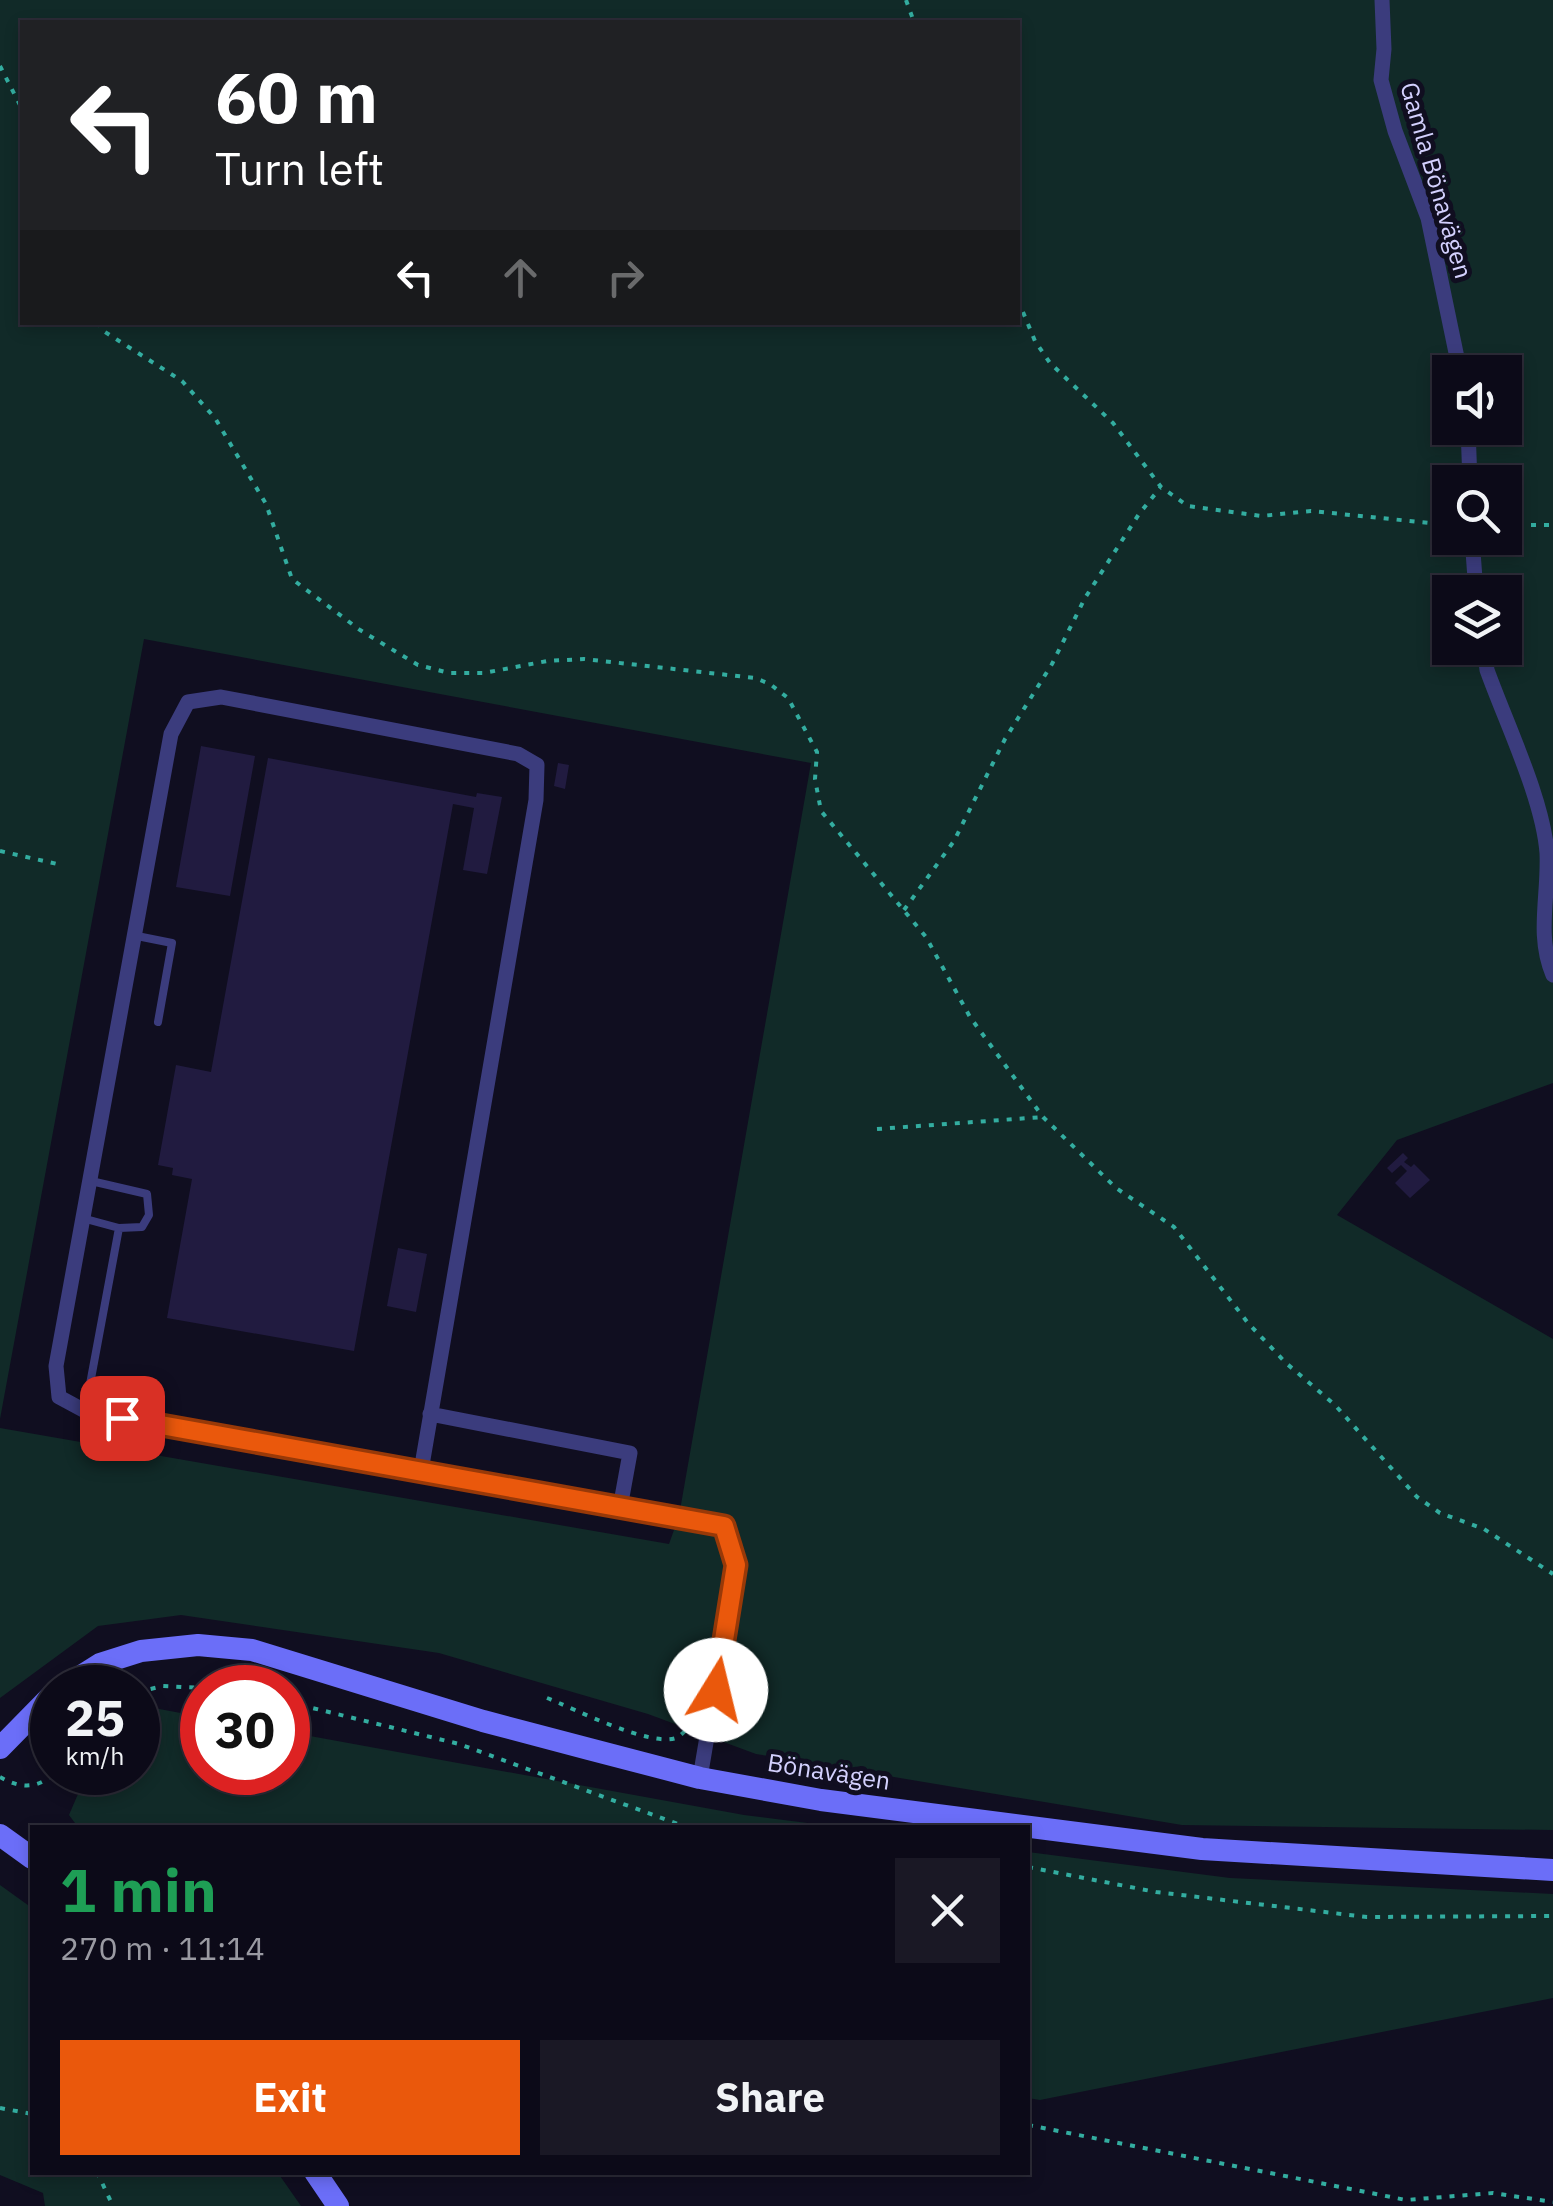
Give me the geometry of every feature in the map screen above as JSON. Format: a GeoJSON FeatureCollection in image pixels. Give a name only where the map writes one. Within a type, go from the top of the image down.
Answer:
{"type":"FeatureCollection","features":[{"type":"Feature","properties":{"kind":"street","name":"Gamla Bönavägen"},"geometry":{"type":"LineString","coordinates":[[1382,0],[1381,80],[1395,131],[1428,218],[1456,355]]}},
{"type":"Feature","properties":{"kind":"street"},"geometry":{"type":"LineString","coordinates":[[1487,665],[1534,800],[1547,852],[1544,937],[1545,956],[1553,975]]}},
{"type":"Feature","properties":{"kind":"street"},"geometry":{"type":"LineString","coordinates":[[421,1471],[536,800],[537,766],[518,754],[221,697],[188,702],[171,734],[132,935],[56,1366],[59,1397],[85,1411],[724,1526],[736,1565],[700,1778]]}},
{"type":"Feature","properties":{"kind":"street"},"geometry":{"type":"LineString","coordinates":[[430,1414],[630,1453],[620,1508]]}},
{"type":"Feature","properties":{"kind":"street","name":"Bönavägen"},"geometry":{"type":"LineString","coordinates":[[98,1665],[141,1651],[198,1646],[252,1650],[483,1721],[700,1778],[821,1800],[1015,1825]]}},
{"type":"Feature","properties":{"kind":"street"},"geometry":{"type":"LineString","coordinates":[[0,1748],[30,1718]]}},
{"type":"Feature","properties":{"kind":"street","name":"Bönavägen"},"geometry":{"type":"LineString","coordinates":[[1030,1827],[1202,1849],[1553,1870]]}},
{"type":"Feature","properties":{"kind":"street"},"geometry":{"type":"LineString","coordinates":[[0,1835],[30,1857]]}},
{"type":"Feature","properties":{"kind":"street"},"geometry":{"type":"LineString","coordinates":[[317,2175],[338,2206]]}},
{"type":"Feature","properties":{"kind":"lane"},"geometry":{"type":"LineString","coordinates":[[132,935],[172,943],[158,1022]]}},
{"type":"Feature","properties":{"kind":"lane"},"geometry":{"type":"LineString","coordinates":[[82,1218],[120,1228],[142,1227],[149,1215],[147,1194],[90,1181]]}},
{"type":"Feature","properties":{"kind":"lane"},"geometry":{"type":"LineString","coordinates":[[85,1411],[120,1228]]}},
{"type":"Feature","properties":{"kind":"path"},"geometry":{"type":"LineString","coordinates":[[0,66],[20,106]]}},
{"type":"Feature","properties":{"kind":"path"},"geometry":{"type":"LineString","coordinates":[[1020,305],[1035,341],[1050,363],[1114,424],[1161,487],[1188,506],[1261,516],[1310,511],[1432,523]]}},
{"type":"Feature","properties":{"kind":"path"},"geometry":{"type":"LineString","coordinates":[[99,325],[182,381],[215,418],[266,504],[292,579],[360,630],[418,665],[449,673],[484,674],[546,661],[584,659],[754,678],[788,698],[817,752],[815,780],[821,812],[926,937],[970,1017],[1042,1116],[1116,1188],[1174,1227],[1248,1323],[1286,1364],[1335,1404],[1417,1496],[1440,1514],[1484,1530],[1553,1574]]}},
{"type":"Feature","properties":{"kind":"path"},"geometry":{"type":"LineString","coordinates":[[904,910],[954,842],[1085,598],[1161,487]]}},
{"type":"Feature","properties":{"kind":"path"},"geometry":{"type":"LineString","coordinates":[[1522,524],[1553,525]]}},
{"type":"Feature","properties":{"kind":"path"},"geometry":{"type":"LineString","coordinates":[[0,851],[58,864]]}},
{"type":"Feature","properties":{"kind":"path"},"geometry":{"type":"LineString","coordinates":[[877,1129],[1042,1116]]}},
{"type":"Feature","properties":{"kind":"path"},"geometry":{"type":"LineString","coordinates":[[547,1698],[643,1736],[672,1740],[685,1732],[693,1718]]}},
{"type":"Feature","properties":{"kind":"path"},"geometry":{"type":"LineString","coordinates":[[310,1707],[459,1744],[681,1825]]}},
{"type":"Feature","properties":{"kind":"path"},"geometry":{"type":"LineString","coordinates":[[0,1777],[16,1786],[30,1786]]}},
{"type":"Feature","properties":{"kind":"path"},"geometry":{"type":"LineString","coordinates":[[1030,1868],[1156,1892],[1367,1916],[1553,1916]]}},
{"type":"Feature","properties":{"kind":"path"},"geometry":{"type":"LineString","coordinates":[[0,2108],[30,2114]]}},
{"type":"Feature","properties":{"kind":"path"},"geometry":{"type":"LineString","coordinates":[[1030,2126],[1406,2200],[1493,2192],[1553,2202]]}},
{"type":"Feature","properties":{"kind":"path"},"geometry":{"type":"LineString","coordinates":[[98,2175],[113,2206]]}},
{"type":"Feature","properties":{"kind":"green space"},"geometry":{"type":"Polygon","coordinates":[[[0,0],[1553,0],[1553,1083],[1397,1140],[1337,1215],[1553,1339],[1553,1830],[1182,1825],[756,1754],[648,1714],[439,1653],[181,1615],[98,1626],[45,1665],[30,1665],[30,1676],[0,1698],[0,1428],[669,1544],[679,1516],[811,763],[144,639],[0,1419],[0,0]]]}},
{"type":"Feature","properties":{"kind":"green space"},"geometry":{"type":"Polygon","coordinates":[[[160,1709],[180,1713],[180,1795],[310,1795],[310,1736],[744,1815],[823,1825],[76,1825],[69,1815],[78,1795],[160,1795],[160,1709]]]}},
{"type":"Feature","properties":{"kind":"green space"},"geometry":{"type":"Polygon","coordinates":[[[1030,1852],[1230,1878],[1553,1894],[1553,1998],[1040,2100],[1030,2098],[1030,1852]]]}},
{"type":"Feature","properties":{"kind":"green space"},"geometry":{"type":"Polygon","coordinates":[[[0,1885],[30,1907],[30,2175],[279,2175],[301,2206],[45,2206],[43,2193],[0,2175],[0,1885]]]}},
{"type":"Feature","properties":{"kind":"building"},"geometry":{"type":"Polygon","coordinates":[[[201,746],[255,756],[230,896],[176,887],[201,746]]]}},
{"type":"Feature","properties":{"kind":"building"},"geometry":{"type":"Polygon","coordinates":[[[268,758],[476,797],[477,793],[502,797],[487,874],[463,870],[474,808],[453,804],[354,1351],[167,1318],[192,1179],[172,1175],[173,1168],[158,1165],[176,1065],[211,1072],[268,758]]]}},
{"type":"Feature","properties":{"kind":"building"},"geometry":{"type":"Polygon","coordinates":[[[558,763],[569,765],[565,789],[554,786],[558,763]]]}},
{"type":"Feature","properties":{"kind":"building"},"geometry":{"type":"Polygon","coordinates":[[[1403,1153],[1408,1158],[1404,1162],[1411,1167],[1414,1164],[1430,1180],[1410,1198],[1395,1183],[1407,1171],[1401,1165],[1392,1173],[1387,1168],[1403,1153]]]}},
{"type":"Feature","properties":{"kind":"building"},"geometry":{"type":"Polygon","coordinates":[[[398,1248],[427,1254],[416,1312],[387,1306],[398,1248]]]}},
{"type":"Feature","properties":{"kind":"route"},"geometry":{"type":"LineString","coordinates":[[122,1418],[724,1526],[736,1565],[716,1690]]}}]}
